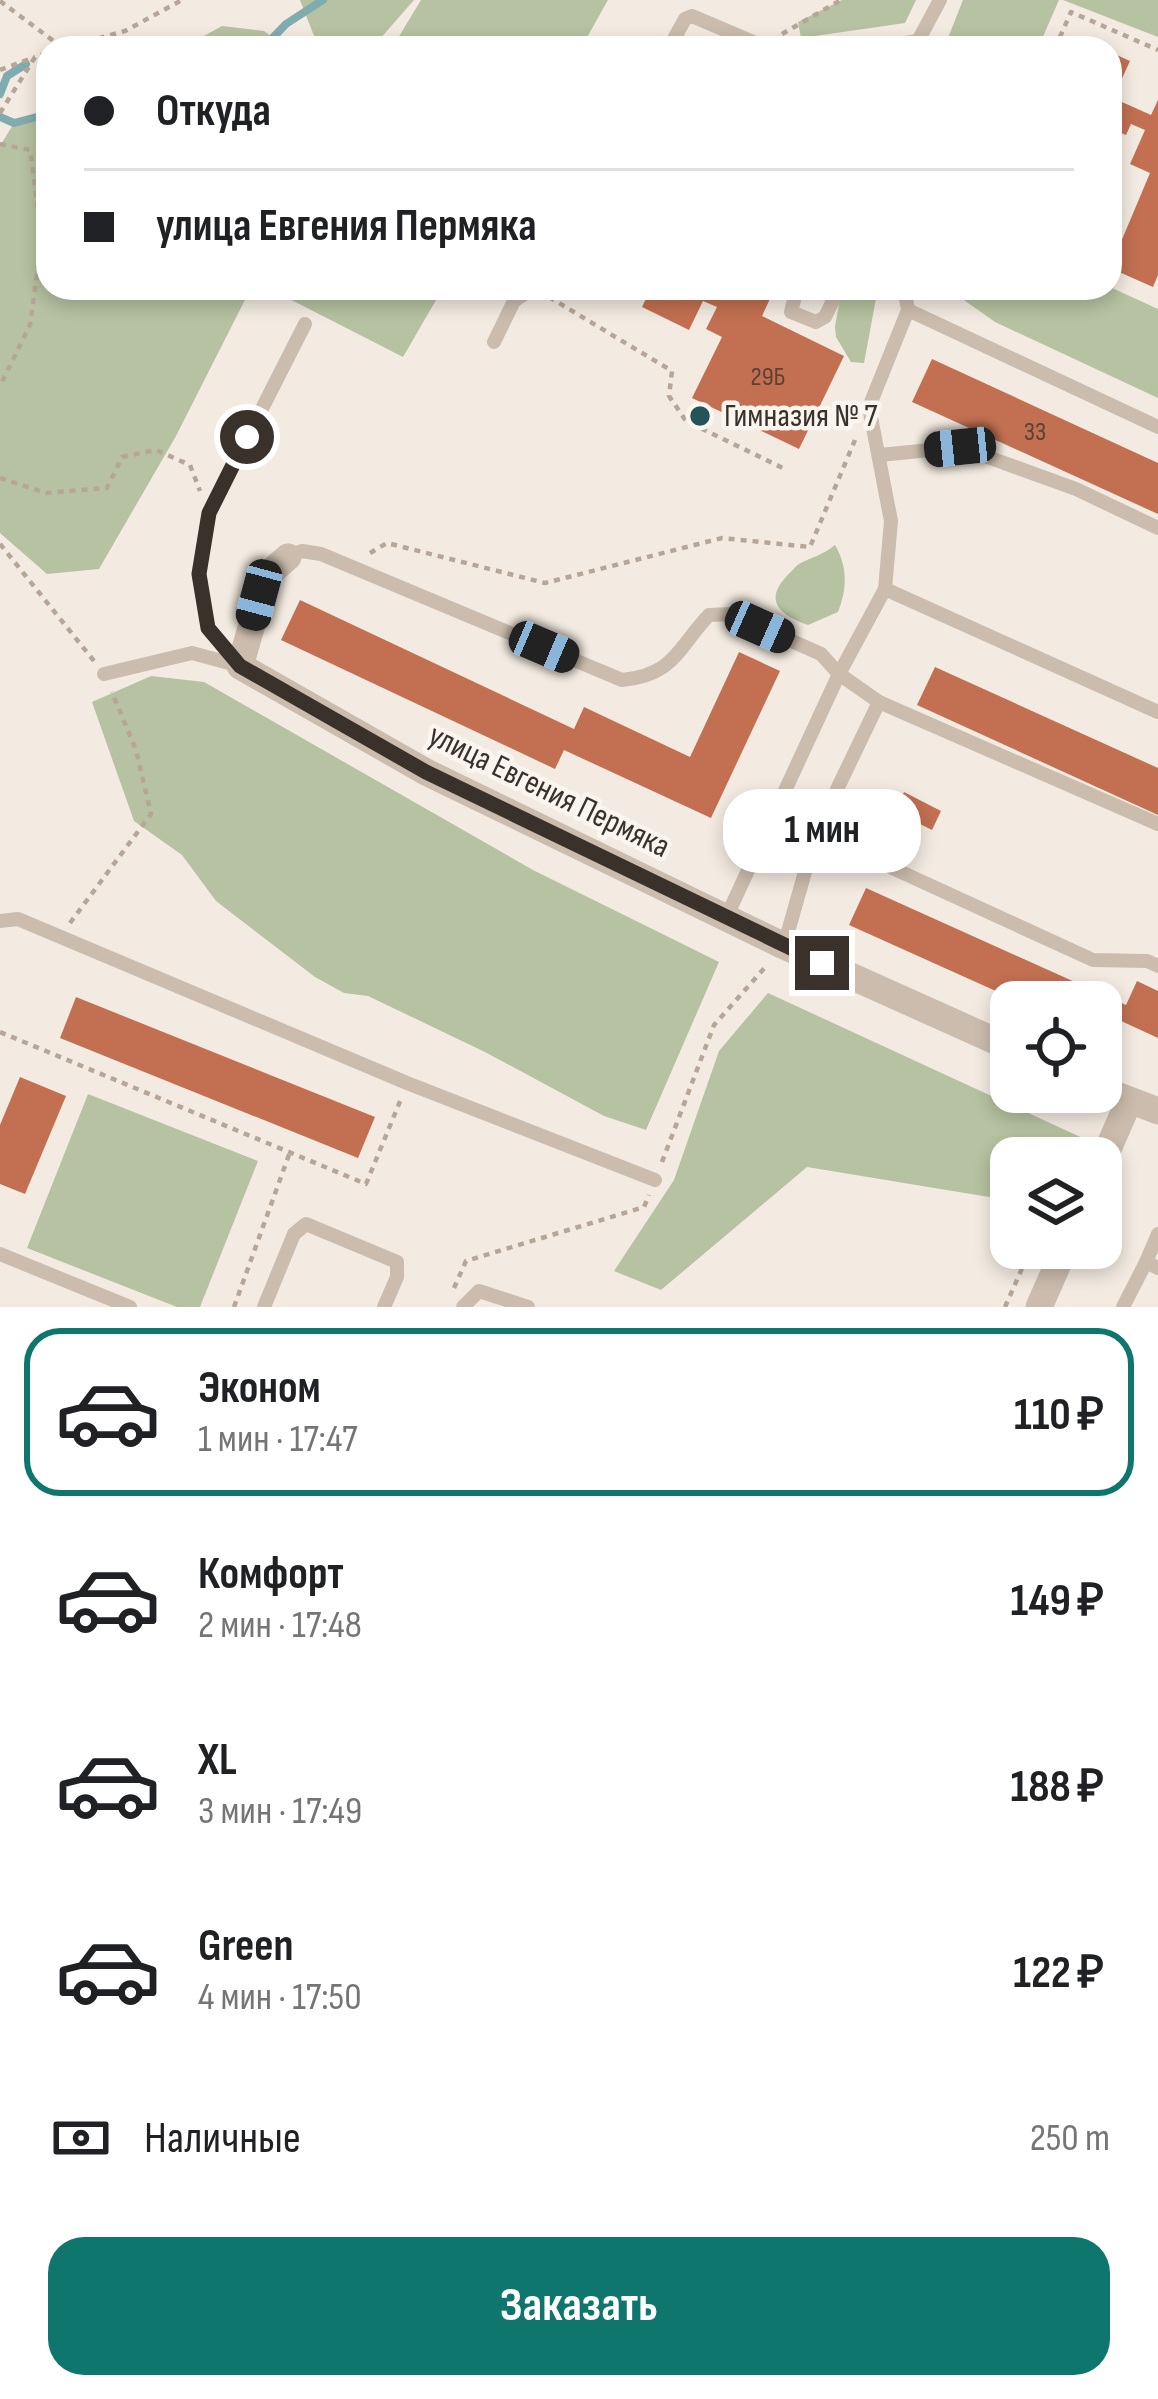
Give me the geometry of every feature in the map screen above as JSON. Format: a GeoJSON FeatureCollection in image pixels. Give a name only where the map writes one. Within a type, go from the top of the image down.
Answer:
{"type":"FeatureCollection","features":[{"type":"Feature","properties":{"kind":"street"},"geometry":{"type":"LineString","coordinates":[[240,666],[266,576],[288,557]]}},
{"type":"Feature","properties":{"kind":"street","name":"улица Евгения Пермяка"},"geometry":{"type":"LineString","coordinates":[[240,666],[426,772],[784,946],[990,1039]]}},
{"type":"Feature","properties":{"kind":"street"},"geometry":{"type":"LineString","coordinates":[[1122,1098],[1158,1111]]}},
{"type":"Feature","properties":{"kind":"street"},"geometry":{"type":"LineString","coordinates":[[1113,1137],[1129,1101]]}},
{"type":"Feature","properties":{"kind":"street"},"geometry":{"type":"LineString","coordinates":[[1040,1307],[1056,1269]]}},
{"type":"Feature","properties":{"kind":"lane"},"geometry":{"type":"LineString","coordinates":[[922,36],[940,0]]}},
{"type":"Feature","properties":{"kind":"lane"},"geometry":{"type":"LineString","coordinates":[[676,36],[692,16],[738,36]]}},
{"type":"Feature","properties":{"kind":"lane"},"geometry":{"type":"LineString","coordinates":[[494,342],[515,300]]}},
{"type":"Feature","properties":{"kind":"lane"},"geometry":{"type":"LineString","coordinates":[[794,300],[791,311],[815,322],[825,316],[833,300]]}},
{"type":"Feature","properties":{"kind":"lane"},"geometry":{"type":"LineString","coordinates":[[726,918],[839,674],[885,589],[891,521],[868,407],[908,310],[906,300]]}},
{"type":"Feature","properties":{"kind":"lane"},"geometry":{"type":"LineString","coordinates":[[908,310],[1158,427]]}},
{"type":"Feature","properties":{"kind":"lane"},"geometry":{"type":"LineString","coordinates":[[240,666],[208,628],[199,574],[209,513],[305,324]]}},
{"type":"Feature","properties":{"kind":"lane"},"geometry":{"type":"LineString","coordinates":[[880,455],[960,447],[1076,489],[1158,527]]}},
{"type":"Feature","properties":{"kind":"lane"},"geometry":{"type":"LineString","coordinates":[[288,557],[302,551],[349,565],[622,680],[646,678],[669,666],[709,615],[730,614],[820,654],[879,703],[1158,824]]}},
{"type":"Feature","properties":{"kind":"lane"},"geometry":{"type":"LineString","coordinates":[[885,589],[1158,712]]}},
{"type":"Feature","properties":{"kind":"lane"},"geometry":{"type":"LineString","coordinates":[[104,674],[192,653],[240,666]]}},
{"type":"Feature","properties":{"kind":"lane"},"geometry":{"type":"LineString","coordinates":[[784,946],[816,833],[879,703]]}},
{"type":"Feature","properties":{"kind":"lane"},"geometry":{"type":"LineString","coordinates":[[816,833],[1094,960],[1147,961],[1158,966]]}},
{"type":"Feature","properties":{"kind":"lane"},"geometry":{"type":"LineString","coordinates":[[0,921],[18,919],[407,1083],[655,1180]]}},
{"type":"Feature","properties":{"kind":"lane"},"geometry":{"type":"LineString","coordinates":[[264,1307],[294,1234],[306,1223],[397,1262],[399,1270],[384,1307]]}},
{"type":"Feature","properties":{"kind":"lane"},"geometry":{"type":"LineString","coordinates":[[1123,1307],[1152,1265],[1158,1234]]}},
{"type":"Feature","properties":{"kind":"lane"},"geometry":{"type":"LineString","coordinates":[[0,1254],[130,1307]]}},
{"type":"Feature","properties":{"kind":"lane"},"geometry":{"type":"LineString","coordinates":[[464,1307],[479,1291],[528,1307]]}},
{"type":"Feature","properties":{"kind":"path"},"geometry":{"type":"LineString","coordinates":[[110,36],[182,0]]}},
{"type":"Feature","properties":{"kind":"path"},"geometry":{"type":"LineString","coordinates":[[782,36],[841,0]]}},
{"type":"Feature","properties":{"kind":"path"},"geometry":{"type":"LineString","coordinates":[[0,1],[47,36]]}},
{"type":"Feature","properties":{"kind":"path"},"geometry":{"type":"LineString","coordinates":[[1060,36],[1071,12],[1158,50]]}},
{"type":"Feature","properties":{"kind":"path"},"geometry":{"type":"LineString","coordinates":[[0,70],[35,57]]}},
{"type":"Feature","properties":{"kind":"path"},"geometry":{"type":"LineString","coordinates":[[0,113],[35,57]]}},
{"type":"Feature","properties":{"kind":"path"},"geometry":{"type":"LineString","coordinates":[[0,143],[30,150],[36,194]]}},
{"type":"Feature","properties":{"kind":"path"},"geometry":{"type":"LineString","coordinates":[[0,386],[30,325],[36,282]]}},
{"type":"Feature","properties":{"kind":"path"},"geometry":{"type":"LineString","coordinates":[[553,300],[673,371],[669,396],[686,422],[787,470]]}},
{"type":"Feature","properties":{"kind":"path"},"geometry":{"type":"LineString","coordinates":[[349,565],[387,542],[545,584],[722,538],[810,547],[868,407]]}},
{"type":"Feature","properties":{"kind":"path"},"geometry":{"type":"LineString","coordinates":[[0,478],[46,493],[107,488],[122,457],[156,450],[190,465],[209,513]]}},
{"type":"Feature","properties":{"kind":"path"},"geometry":{"type":"LineString","coordinates":[[0,544],[104,674],[136,750],[151,814],[60,936]]}},
{"type":"Feature","properties":{"kind":"path"},"geometry":{"type":"LineString","coordinates":[[0,1032],[367,1184],[407,1083]]}},
{"type":"Feature","properties":{"kind":"path"},"geometry":{"type":"LineString","coordinates":[[234,1307],[290,1152]]}},
{"type":"Feature","properties":{"kind":"path"},"geometry":{"type":"LineString","coordinates":[[1005,1307],[1022,1269]]}},
{"type":"Feature","properties":{"kind":"green space"},"geometry":{"type":"Polygon","coordinates":[[[300,0],[414,0],[382,36],[314,36],[300,0]]]}},
{"type":"Feature","properties":{"kind":"green space"},"geometry":{"type":"Polygon","coordinates":[[[421,0],[608,0],[588,36],[399,36],[421,0]]]}},
{"type":"Feature","properties":{"kind":"green space"},"geometry":{"type":"Polygon","coordinates":[[[842,0],[916,0],[905,23],[801,36],[798,22],[842,0]]]}},
{"type":"Feature","properties":{"kind":"green space"},"geometry":{"type":"Polygon","coordinates":[[[963,0],[1059,0],[1043,36],[949,36],[963,0]]]}},
{"type":"Feature","properties":{"kind":"green space"},"geometry":{"type":"Polygon","coordinates":[[[1063,0],[1158,0],[1158,37],[1063,0]]]}},
{"type":"Feature","properties":{"kind":"green space"},"geometry":{"type":"Polygon","coordinates":[[[222,26],[271,36],[204,36],[222,26]]]}},
{"type":"Feature","properties":{"kind":"green space"},"geometry":{"type":"Polygon","coordinates":[[[36,116],[36,300],[245,300],[176,436],[99,569],[47,574],[0,533],[0,146],[14,123],[36,116]]]}},
{"type":"Feature","properties":{"kind":"green space"},"geometry":{"type":"Polygon","coordinates":[[[1122,292],[1158,309],[1158,398],[995,322],[964,300],[1122,300],[1122,292]]]}},
{"type":"Feature","properties":{"kind":"green space"},"geometry":{"type":"Polygon","coordinates":[[[291,300],[436,300],[403,357],[291,300]]]}},
{"type":"Feature","properties":{"kind":"green space"},"geometry":{"type":"Polygon","coordinates":[[[840,300],[876,300],[864,363],[851,362],[835,326],[840,300]]]}},
{"type":"Feature","properties":{"kind":"green space"},"geometry":{"type":"Polygon","coordinates":[[[835,545],[845,578],[838,612],[808,625],[784,613],[776,595],[785,578],[799,564],[835,545]]]}},
{"type":"Feature","properties":{"kind":"green space"},"geometry":{"type":"Polygon","coordinates":[[[151,676],[204,682],[533,870],[719,962],[646,1130],[604,1116],[368,996],[344,993],[315,977],[216,901],[182,855],[134,821],[92,702],[151,676]]]}},
{"type":"Feature","properties":{"kind":"green space"},"geometry":{"type":"Polygon","coordinates":[[[768,993],[990,1095],[990,1113],[1028,1113],[1080,1137],[990,1137],[990,1197],[807,1167],[661,1290],[614,1271],[674,1180],[719,1051],[768,993]]]}},
{"type":"Feature","properties":{"kind":"green space"},"geometry":{"type":"Polygon","coordinates":[[[88,1094],[258,1161],[200,1307],[177,1307],[27,1248],[88,1094]]]}},
{"type":"Feature","properties":{"kind":"building"},"geometry":{"type":"Polygon","coordinates":[[[1158,100],[1158,275],[1153,287],[1122,273],[1122,240],[1150,173],[1130,164],[1145,130],[1131,124],[1126,135],[1122,133],[1122,102],[1151,115],[1158,100]]]}},
{"type":"Feature","properties":{"kind":"building"},"geometry":{"type":"Polygon","coordinates":[[[645,300],[769,300],[762,316],[844,356],[799,449],[692,398],[722,337],[706,329],[717,307],[703,301],[689,330],[642,307],[645,300]]]}},
{"type":"Feature","properties":{"kind":"building"},"geometry":{"type":"Polygon","coordinates":[[[932,359],[1158,463],[1158,514],[912,402],[932,359]]]}},
{"type":"Feature","properties":{"kind":"building"},"geometry":{"type":"Polygon","coordinates":[[[300,600],[574,729],[584,707],[690,757],[739,652],[780,671],[711,818],[564,750],[555,769],[281,640],[300,600]]]}},
{"type":"Feature","properties":{"kind":"building"},"geometry":{"type":"Polygon","coordinates":[[[935,667],[1158,768],[1158,815],[917,705],[935,667]]]}},
{"type":"Feature","properties":{"kind":"building"},"geometry":{"type":"Polygon","coordinates":[[[904,792],[941,811],[932,830],[894,811],[904,792]]]}},
{"type":"Feature","properties":{"kind":"building"},"geometry":{"type":"Polygon","coordinates":[[[866,888],[1073,981],[990,981],[990,988],[849,925],[866,888]]]}},
{"type":"Feature","properties":{"kind":"building"},"geometry":{"type":"Polygon","coordinates":[[[1137,981],[1158,991],[1158,1038],[1122,1021],[1122,1003],[1126,1005],[1137,981]]]}},
{"type":"Feature","properties":{"kind":"building"},"geometry":{"type":"Polygon","coordinates":[[[76,997],[375,1117],[358,1158],[60,1038],[76,997]]]}},
{"type":"Feature","properties":{"kind":"building"},"geometry":{"type":"Polygon","coordinates":[[[20,1077],[66,1096],[25,1194],[0,1184],[0,1125],[20,1077]]]}},
{"type":"Feature","properties":{"kind":"waterway"},"geometry":{"type":"LineString","coordinates":[[274,36],[323,0]]}},
{"type":"Feature","properties":{"kind":"waterway"},"geometry":{"type":"LineString","coordinates":[[0,94],[7,76],[26,64]]}},
{"type":"Feature","properties":{"kind":"waterway"},"geometry":{"type":"LineString","coordinates":[[0,117],[14,123],[36,117]]}},
{"type":"Feature","properties":{"kind":"place","name":"Гимназия № 7"},"geometry":{"type":"Point","coordinates":[700,416]}},
{"type":"Feature","properties":{"kind":"route"},"geometry":{"type":"LineString","coordinates":[[247,437],[209,513],[199,574],[208,628],[240,666],[426,772],[822,963]]}}]}
